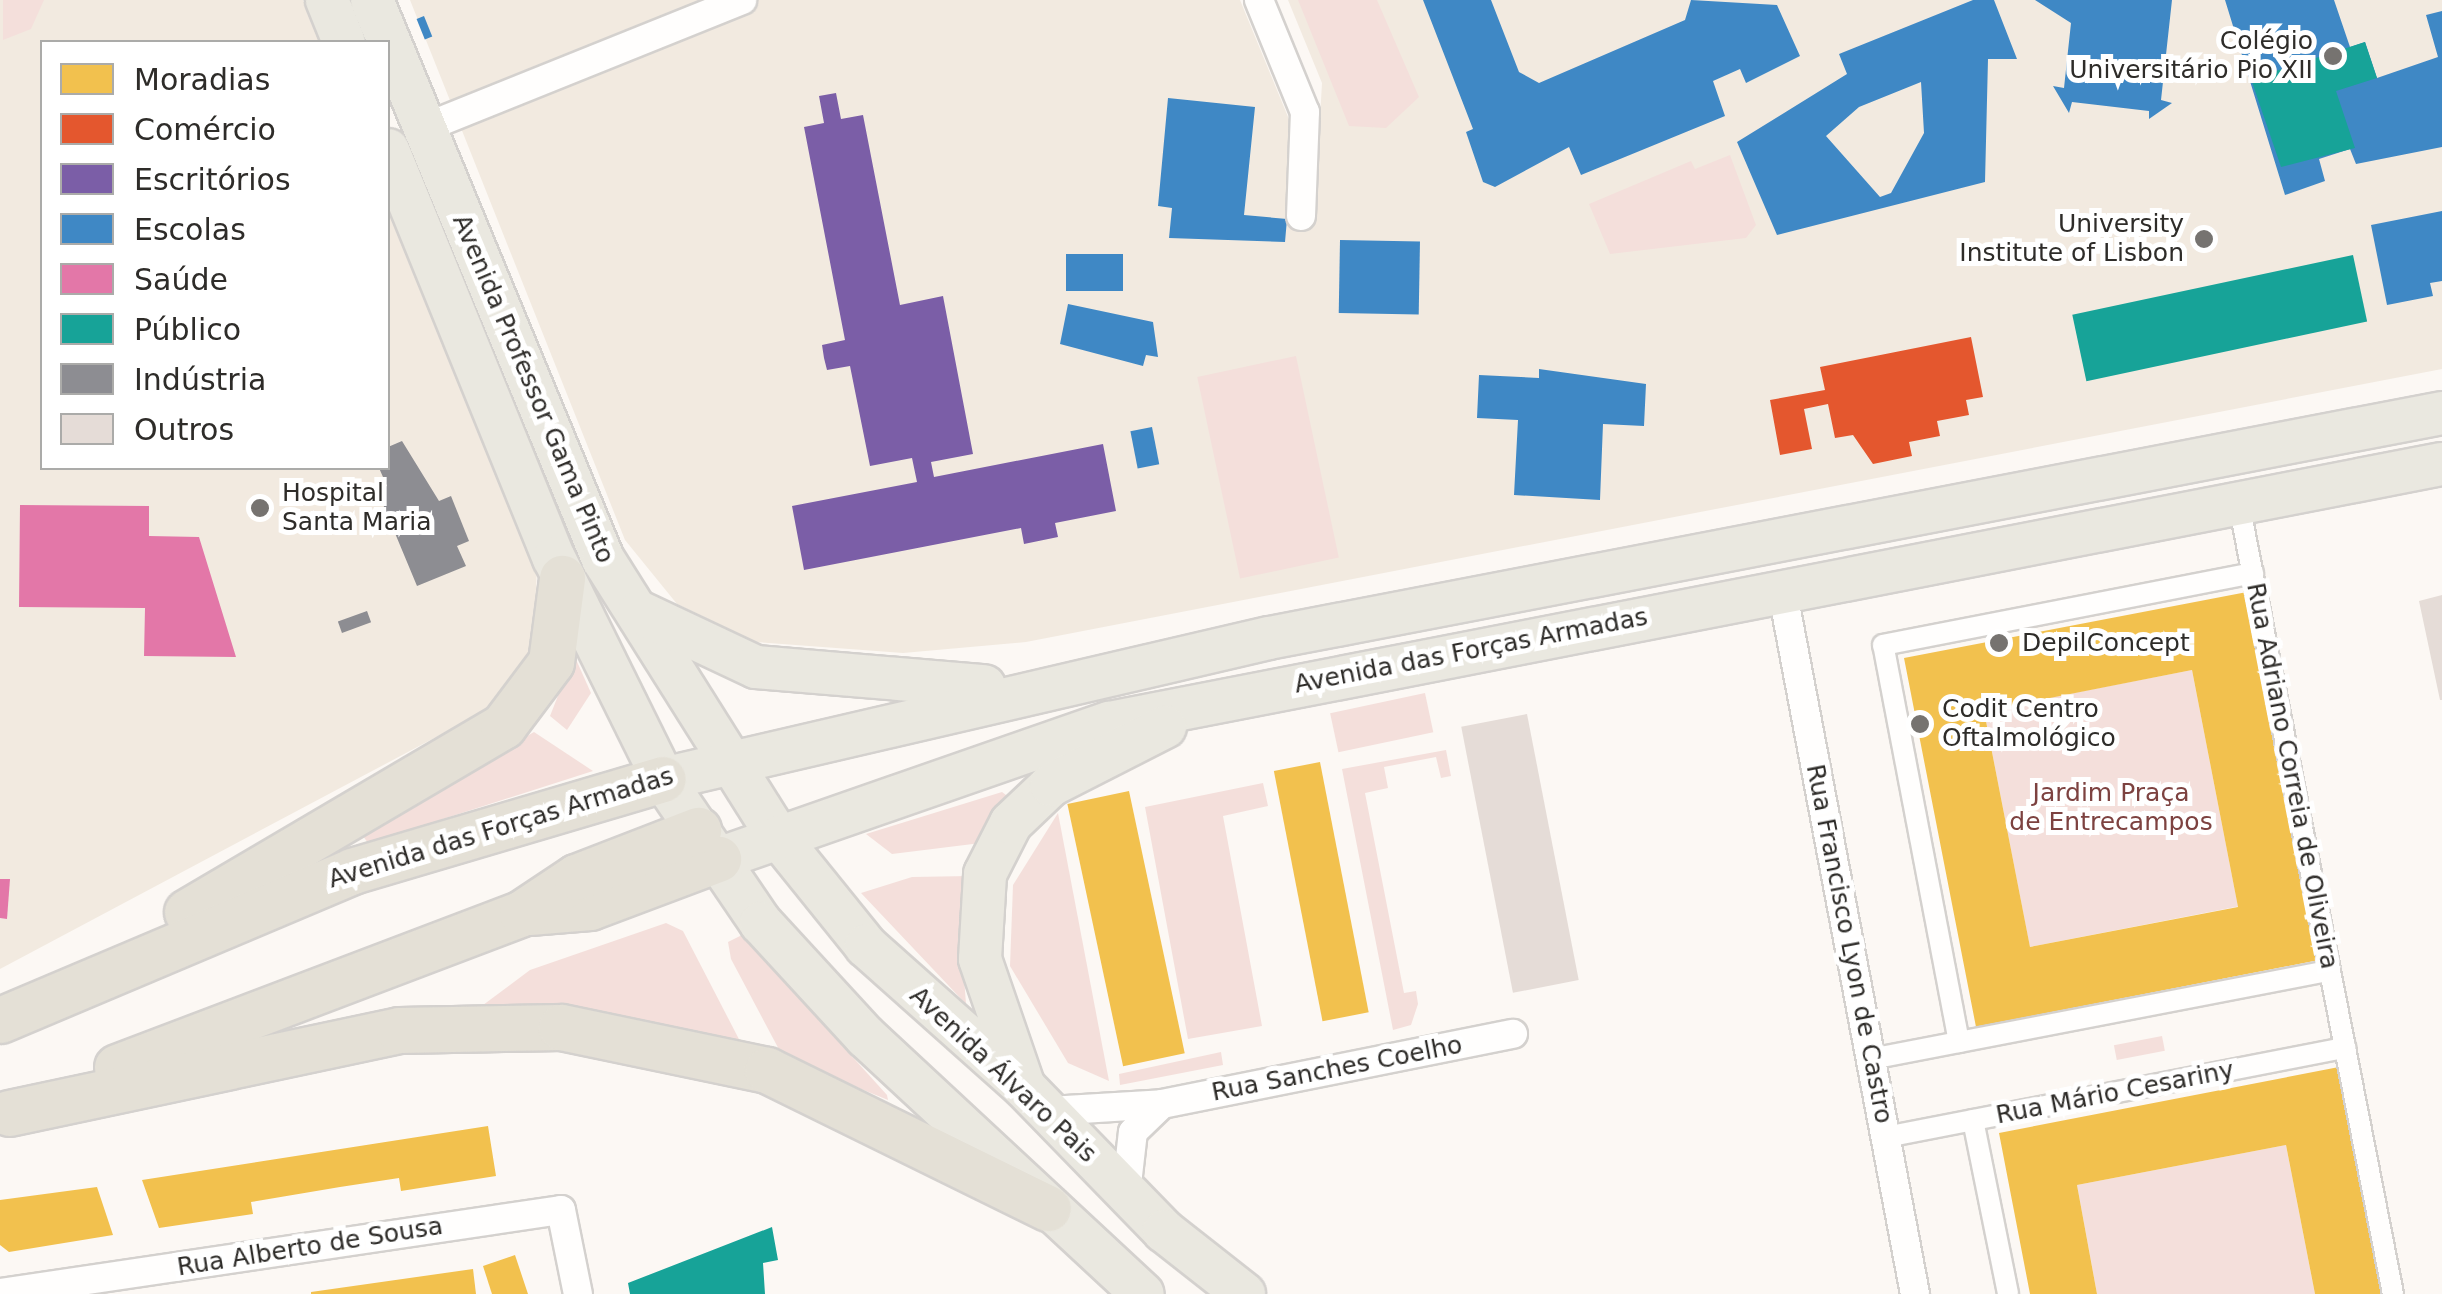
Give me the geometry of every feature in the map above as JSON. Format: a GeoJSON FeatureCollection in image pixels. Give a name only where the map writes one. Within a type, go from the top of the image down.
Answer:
{"type":"FeatureCollection","features":[{"type":"Feature","properties":{"kind":"highway"},"geometry":{"type":"LineString","coordinates":[[52,995],[503,726],[551,662],[562,578]]}},
{"type":"Feature","properties":{"kind":"highway","name":"Avenida das Forças Armadas"},"geometry":{"type":"LineString","coordinates":[[0,1020],[352,871],[662,779]]}},
{"type":"Feature","properties":{"kind":"highway","name":"Avenida das Forças Armadas"},"geometry":{"type":"LineString","coordinates":[[4,1115],[522,913],[590,907],[708,844]]}},
{"type":"Feature","properties":{"kind":"highway"},"geometry":{"type":"LineString","coordinates":[[4,1115],[399,1030],[561,1027],[767,1070],[1048,1208]]}},
{"type":"Feature","properties":{"kind":"main road"},"geometry":{"type":"LineString","coordinates":[[327,0],[343,40]]}},
{"type":"Feature","properties":{"kind":"main road","name":"Avenida Professor Gama Pinto"},"geometry":{"type":"LineString","coordinates":[[372,0],[388,40]]}},
{"type":"Feature","properties":{"kind":"main road","name":"Avenida Professor Gama Pinto"},"geometry":{"type":"LineString","coordinates":[[390,44],[586,524],[631,607],[728,760]]}},
{"type":"Feature","properties":{"kind":"main road","name":"Avenida Professor Gama Pinto"},"geometry":{"type":"LineString","coordinates":[[390,155],[562,578],[662,779],[708,844]]}},
{"type":"Feature","properties":{"kind":"main road","name":"Avenida das Forças Armadas"},"geometry":{"type":"LineString","coordinates":[[662,779],[1026,689],[2442,413]]}},
{"type":"Feature","properties":{"kind":"main road","name":"Avenida das Forças Armadas"},"geometry":{"type":"LineString","coordinates":[[708,844],[779,838],[1030,746],[1219,699],[1783,594],[2442,464]]}},
{"type":"Feature","properties":{"kind":"main road"},"geometry":{"type":"LineString","coordinates":[[631,607],[756,668],[1026,689]]}},
{"type":"Feature","properties":{"kind":"main road"},"geometry":{"type":"LineString","coordinates":[[1037,1099],[976,934],[1001,840],[1051,785],[1219,699]]}},
{"type":"Feature","properties":{"kind":"main road"},"geometry":{"type":"LineString","coordinates":[[728,760],[725,808],[708,844],[761,923],[865,1036],[1134,1289]]}},
{"type":"Feature","properties":{"kind":"main road","name":"Avenida Álvaro Pais"},"geometry":{"type":"LineString","coordinates":[[728,760],[779,838],[866,946],[1037,1099],[1126,1193],[1244,1294]]}},
{"type":"Feature","properties":{"kind":"street"},"geometry":{"type":"LineString","coordinates":[[424,128],[742,0]]}},
{"type":"Feature","properties":{"kind":"street"},"geometry":{"type":"LineString","coordinates":[[1259,0],[1304,112],[1300,216]]}},
{"type":"Feature","properties":{"kind":"street","name":"Rua Adriano Correia de Oliveira"},"geometry":{"type":"LineString","coordinates":[[2239,504],[2393,1294]]}},
{"type":"Feature","properties":{"kind":"street"},"geometry":{"type":"LineString","coordinates":[[1959,1042],[1882,644],[2252,574]]}},
{"type":"Feature","properties":{"kind":"street","name":"Rua Francisco Lyon de Castro"},"geometry":{"type":"LineString","coordinates":[[1783,594],[1915,1294]]}},
{"type":"Feature","properties":{"kind":"street"},"geometry":{"type":"LineString","coordinates":[[1871,1059],[2330,971]]}},
{"type":"Feature","properties":{"kind":"street","name":"Rua Sanches Coelho"},"geometry":{"type":"LineString","coordinates":[[1037,1099],[1162,1104],[1513,1034]]}},
{"type":"Feature","properties":{"kind":"street","name":"Rua Mário Cesariny"},"geometry":{"type":"LineString","coordinates":[[1886,1137],[2345,1048]]}},
{"type":"Feature","properties":{"kind":"street"},"geometry":{"type":"LineString","coordinates":[[1126,1193],[1133,1132],[1162,1104]]}},
{"type":"Feature","properties":{"kind":"street"},"geometry":{"type":"LineString","coordinates":[[1973,1120],[2008,1294]]}},
{"type":"Feature","properties":{"kind":"street","name":"Rua Alberto de Sousa"},"geometry":{"type":"LineString","coordinates":[[0,1293],[158,1282],[561,1210],[578,1294]]}},
{"type":"Feature","properties":{"kind":"shaded area","name":"Hospital Santa Maria"},"geometry":{"type":"Polygon","coordinates":[[[0,0],[303,0],[320,40],[40,40],[40,470],[390,470],[390,203],[538,549],[533,649],[500,703],[0,969],[0,0]]]}},
{"type":"Feature","properties":{"kind":"shaded area"},"geometry":{"type":"Polygon","coordinates":[[[410,0],[1240,0],[1295,134],[1287,219],[1314,222],[1322,83],[1288,0],[2442,0],[2442,369],[1026,642],[903,653],[756,642],[677,604],[625,540],[410,0]]]}},
{"type":"Feature","properties":{"kind":"green space"},"geometry":{"type":"Polygon","coordinates":[[[3,0],[44,0],[31,29],[3,40],[3,0]]]}},
{"type":"Feature","properties":{"kind":"green space"},"geometry":{"type":"Polygon","coordinates":[[[1298,0],[1377,0],[1419,97],[1386,128],[1349,126],[1298,0]]]}},
{"type":"Feature","properties":{"kind":"green space"},"geometry":{"type":"Polygon","coordinates":[[[1730,155],[1756,225],[1746,238],[1610,254],[1589,204],[1691,161],[1695,169],[1730,155]]]}},
{"type":"Feature","properties":{"kind":"green space"},"geometry":{"type":"Polygon","coordinates":[[[1296,356],[1339,557],[1240,578],[1197,377],[1296,356]]]}},
{"type":"Feature","properties":{"kind":"green space"},"geometry":{"type":"Polygon","coordinates":[[[574,655],[591,693],[567,730],[550,716],[574,655]]]}},
{"type":"Feature","properties":{"kind":"green space","name":"Jardim Praça de Entrecampos"},"geometry":{"type":"Polygon","coordinates":[[[2192,670],[2238,907],[2030,947],[1984,710],[2192,670]]]}},
{"type":"Feature","properties":{"kind":"green space"},"geometry":{"type":"Polygon","coordinates":[[[1425,693],[1433,732],[1338,752],[1330,713],[1425,693]]]}},
{"type":"Feature","properties":{"kind":"green space"},"geometry":{"type":"Polygon","coordinates":[[[534,732],[593,771],[368,843],[360,832],[534,732]]]}},
{"type":"Feature","properties":{"kind":"green space"},"geometry":{"type":"Polygon","coordinates":[[[1446,750],[1451,776],[1441,778],[1436,757],[1384,767],[1388,788],[1365,793],[1404,993],[1416,991],[1418,1004],[1411,1025],[1393,1030],[1342,769],[1446,750]]]}},
{"type":"Feature","properties":{"kind":"green space"},"geometry":{"type":"Polygon","coordinates":[[[1263,783],[1268,806],[1223,816],[1262,1026],[1188,1039],[1145,807],[1263,783]]]}},
{"type":"Feature","properties":{"kind":"green space"},"geometry":{"type":"Polygon","coordinates":[[[1002,792],[1010,798],[981,843],[892,854],[866,834],[1002,792]]]}},
{"type":"Feature","properties":{"kind":"green space"},"geometry":{"type":"Polygon","coordinates":[[[1058,813],[1109,1081],[1068,1063],[1010,966],[1013,885],[1058,813]]]}},
{"type":"Feature","properties":{"kind":"green space"},"geometry":{"type":"Polygon","coordinates":[[[970,876],[960,924],[966,1004],[861,893],[912,877],[970,876]]]}},
{"type":"Feature","properties":{"kind":"green space"},"geometry":{"type":"Polygon","coordinates":[[[666,923],[683,931],[742,1045],[475,1011],[530,970],[666,923]]]}},
{"type":"Feature","properties":{"kind":"green space"},"geometry":{"type":"Polygon","coordinates":[[[742,935],[888,1100],[783,1057],[731,959],[728,942],[742,935]]]}},
{"type":"Feature","properties":{"kind":"green space"},"geometry":{"type":"Polygon","coordinates":[[[2162,1036],[2165,1051],[2117,1060],[2114,1045],[2162,1036]]]}},
{"type":"Feature","properties":{"kind":"green space"},"geometry":{"type":"Polygon","coordinates":[[[1221,1052],[1223,1065],[1120,1085],[1119,1074],[1221,1052]]]}},
{"type":"Feature","properties":{"kind":"green space"},"geometry":{"type":"Polygon","coordinates":[[[2286,1145],[2315,1294],[2097,1294],[2077,1185],[2286,1145]]]}},
{"type":"Feature","properties":{"kind":"building: Moradias"},"geometry":{"type":"Polygon","coordinates":[[[2247,592],[2319,960],[1976,1027],[1904,658],[2247,592]],[[2192,670],[1984,711],[2030,947],[2238,907],[2192,670]]]}},
{"type":"Feature","properties":{"kind":"building: Moradias"},"geometry":{"type":"Polygon","coordinates":[[[1320,762],[1369,1012],[1323,1021],[1274,771],[1320,762]]]}},
{"type":"Feature","properties":{"kind":"building: Moradias"},"geometry":{"type":"Polygon","coordinates":[[[1129,791],[1185,1053],[1123,1066],[1067,804],[1129,791]]]}},
{"type":"Feature","properties":{"kind":"building: Moradias"},"geometry":{"type":"Polygon","coordinates":[[[2339,1067],[2383,1294],[2315,1294],[2286,1145],[2077,1185],[2097,1294],[2030,1294],[1999,1133],[2339,1067]]]}},
{"type":"Feature","properties":{"kind":"building: Moradias"},"geometry":{"type":"Polygon","coordinates":[[[488,1126],[496,1176],[401,1191],[399,1178],[340,1187],[251,1202],[253,1214],[159,1228],[142,1180],[488,1126]]]}},
{"type":"Feature","properties":{"kind":"building: Moradias"},"geometry":{"type":"Polygon","coordinates":[[[97,1187],[113,1235],[9,1252],[0,1245],[0,1200],[97,1187]]]}},
{"type":"Feature","properties":{"kind":"building: Moradias"},"geometry":{"type":"Polygon","coordinates":[[[515,1255],[528,1294],[492,1294],[483,1266],[515,1255]]]}},
{"type":"Feature","properties":{"kind":"building: Moradias"},"geometry":{"type":"Polygon","coordinates":[[[473,1269],[476,1294],[311,1294],[311,1292],[473,1269]]]}},
{"type":"Feature","properties":{"kind":"building: Comércio"},"geometry":{"type":"Polygon","coordinates":[[[1971,337],[1983,397],[1966,400],[1969,415],[1937,421],[1940,436],[1909,442],[1912,456],[1873,464],[1853,435],[1835,438],[1828,404],[1804,409],[1812,449],[1780,455],[1770,400],[1825,390],[1820,367],[1971,337]]]}},
{"type":"Feature","properties":{"kind":"building: Escritórios"},"geometry":{"type":"Polygon","coordinates":[[[836,93],[841,119],[863,115],[900,305],[943,296],[973,454],[931,462],[934,477],[1103,444],[1116,511],[1055,523],[1058,537],[1024,544],[1021,528],[804,570],[792,506],[917,482],[912,458],[870,466],[850,366],[827,370],[824,358],[822,345],[845,340],[804,127],[824,123],[819,96],[836,93]]]}},
{"type":"Feature","properties":{"kind":"building: Escolas"},"geometry":{"type":"Polygon","coordinates":[[[1423,0],[1491,0],[1519,72],[1539,83],[1685,20],[1691,0],[1777,5],[1800,56],[1746,83],[1740,69],[1713,81],[1725,116],[1581,175],[1569,147],[1495,187],[1483,182],[1466,132],[1473,129],[1423,0]]]}},
{"type":"Feature","properties":{"kind":"building: Escolas"},"geometry":{"type":"Polygon","coordinates":[[[1973,0],[1994,0],[2017,59],[1988,59],[1985,182],[1777,235],[1737,142],[1847,74],[1839,54],[1973,0]],[[1921,82],[1859,107],[1826,136],[1880,197],[1891,193],[1924,133],[1921,82]]]}},
{"type":"Feature","properties":{"kind":"building: Escolas"},"geometry":{"type":"Polygon","coordinates":[[[2035,0],[2172,0],[2161,100],[2172,103],[2149,119],[2149,111],[2072,102],[2069,113],[2053,86],[2064,88],[2071,23],[2035,0]]]}},
{"type":"Feature","properties":{"kind":"building: Escolas","name":"Colégio Universitário Pio XII"},"geometry":{"type":"Polygon","coordinates":[[[2225,0],[2334,0],[2350,47],[2365,42],[2377,78],[2438,57],[2426,15],[2442,11],[2442,147],[2356,164],[2350,149],[2319,159],[2325,181],[2285,195],[2225,0]]]}},
{"type":"Feature","properties":{"kind":"building: Escolas"},"geometry":{"type":"Polygon","coordinates":[[[424,16],[432,36],[425,39],[417,19],[424,16]]]}},
{"type":"Feature","properties":{"kind":"building: Escolas"},"geometry":{"type":"Polygon","coordinates":[[[1168,98],[1255,107],[1244,215],[1287,219],[1285,242],[1169,238],[1172,208],[1158,206],[1168,98]]]}},
{"type":"Feature","properties":{"kind":"building: Escolas"},"geometry":{"type":"Polygon","coordinates":[[[2442,211],[2442,281],[2430,283],[2433,296],[2387,305],[2371,225],[2442,211]]]}},
{"type":"Feature","properties":{"kind":"building: Escolas"},"geometry":{"type":"Polygon","coordinates":[[[1340,240],[1420,241],[1419,314],[1339,313],[1340,240]]]}},
{"type":"Feature","properties":{"kind":"building: Escolas"},"geometry":{"type":"Polygon","coordinates":[[[1066,254],[1123,254],[1123,291],[1066,291],[1066,254]]]}},
{"type":"Feature","properties":{"kind":"building: Escolas"},"geometry":{"type":"Polygon","coordinates":[[[1068,304],[1153,322],[1158,357],[1146,355],[1143,366],[1060,344],[1068,304]]]}},
{"type":"Feature","properties":{"kind":"building: Escolas"},"geometry":{"type":"Polygon","coordinates":[[[1539,369],[1646,384],[1644,426],[1603,424],[1600,500],[1514,495],[1518,420],[1477,418],[1479,375],[1539,378],[1539,369]]]}},
{"type":"Feature","properties":{"kind":"building: Escolas"},"geometry":{"type":"Polygon","coordinates":[[[1152,427],[1159,464],[1138,468],[1130,431],[1152,427]]]}},
{"type":"Feature","properties":{"kind":"building: Saúde"},"geometry":{"type":"Polygon","coordinates":[[[20,505],[149,506],[149,536],[199,537],[236,657],[144,656],[145,608],[19,607],[20,505]]]}},
{"type":"Feature","properties":{"kind":"building: Saúde"},"geometry":{"type":"Polygon","coordinates":[[[0,879],[10,879],[7,919],[0,918],[0,879]]]}},
{"type":"Feature","properties":{"kind":"building: Público"},"geometry":{"type":"Polygon","coordinates":[[[2365,42],[2377,78],[2336,91],[2355,148],[2281,167],[2251,79],[2365,42]]]}},
{"type":"Feature","properties":{"kind":"building: Público"},"geometry":{"type":"Polygon","coordinates":[[[2353,255],[2367,322],[2086,381],[2072,315],[2353,255]]]}},
{"type":"Feature","properties":{"kind":"building: Público"},"geometry":{"type":"Polygon","coordinates":[[[772,1227],[778,1260],[763,1263],[765,1294],[630,1294],[628,1283],[772,1227]]]}},
{"type":"Feature","properties":{"kind":"building: Indústria"},"geometry":{"type":"Polygon","coordinates":[[[402,441],[439,501],[451,496],[469,541],[457,546],[466,566],[417,586],[377,490],[387,486],[380,470],[390,470],[390,446],[402,441]]]}},
{"type":"Feature","properties":{"kind":"building: Indústria"},"geometry":{"type":"Polygon","coordinates":[[[367,611],[371,622],[342,633],[338,622],[367,611]]]}},
{"type":"Feature","properties":{"kind":"building: Outros"},"geometry":{"type":"Polygon","coordinates":[[[2442,595],[2442,700],[2440,700],[2419,601],[2442,595]]]}},
{"type":"Feature","properties":{"kind":"building: Outros"},"geometry":{"type":"Polygon","coordinates":[[[1527,714],[1579,980],[1513,993],[1461,727],[1527,714]]]}},
{"type":"Feature","properties":{"kind":"place","name":"Colégio Universitário Pio XII"},"geometry":{"type":"Point","coordinates":[2333,56]}},
{"type":"Feature","properties":{"kind":"place","name":"University Institute of Lisbon"},"geometry":{"type":"Point","coordinates":[2204,239]}},
{"type":"Feature","properties":{"kind":"place","name":"Hospital Santa Maria"},"geometry":{"type":"Point","coordinates":[260,508]}},
{"type":"Feature","properties":{"kind":"place","name":"DepilConcept"},"geometry":{"type":"Point","coordinates":[1999,643]}},
{"type":"Feature","properties":{"kind":"place","name":"Codit Centro Oftalmológico"},"geometry":{"type":"Point","coordinates":[1920,724]}}]}
